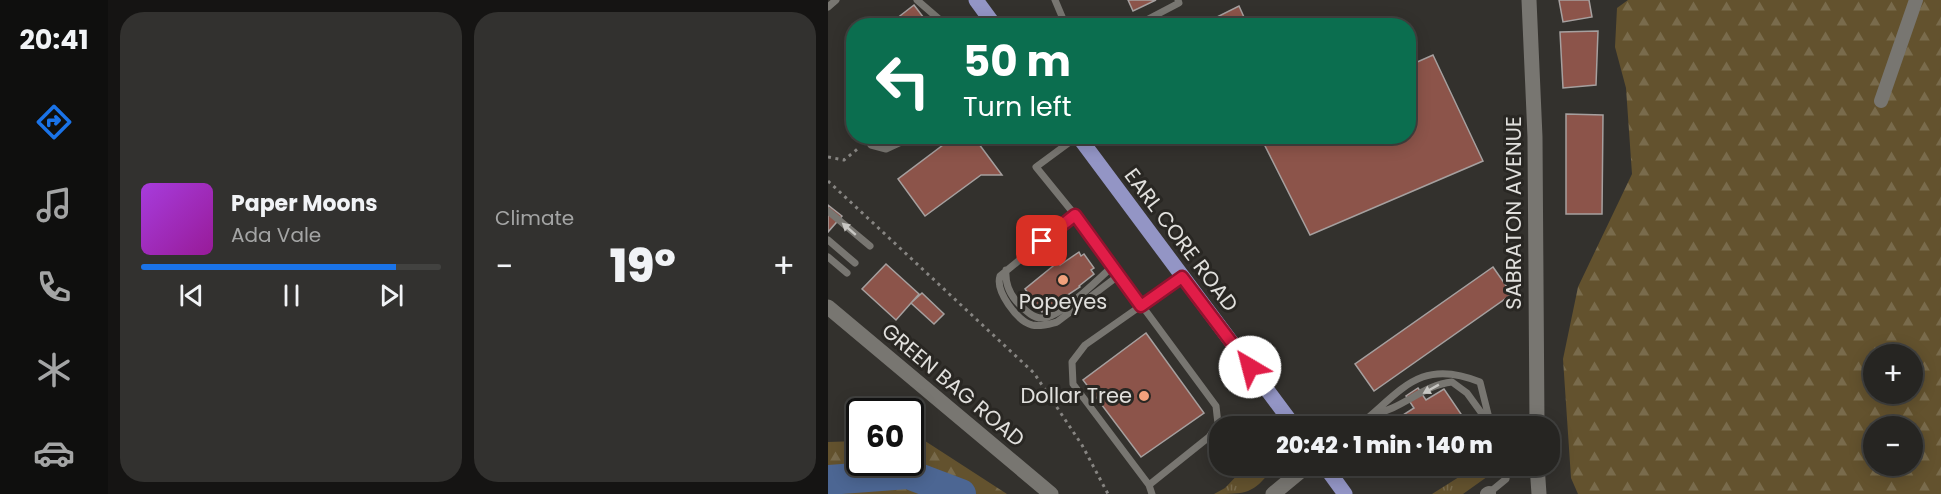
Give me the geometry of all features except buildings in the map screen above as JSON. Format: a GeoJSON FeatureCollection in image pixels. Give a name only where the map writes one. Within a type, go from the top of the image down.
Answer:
{"type":"FeatureCollection","features":[{"type":"Feature","properties":{"kind":"main road"},"geometry":{"type":"LineString","coordinates":[[976,0],[989,18]]}},
{"type":"Feature","properties":{"kind":"main road","name":"EARL CORE ROAD"},"geometry":{"type":"LineString","coordinates":[[1084,144],[1286,416]]}},
{"type":"Feature","properties":{"kind":"main road"},"geometry":{"type":"LineString","coordinates":[[1332,476],[1345,494]]}},
{"type":"Feature","properties":{"kind":"street","name":"SABRATON AVENUE"},"geometry":{"type":"LineString","coordinates":[[1530,0],[1535,127],[1537,416]]}},
{"type":"Feature","properties":{"kind":"street"},"geometry":{"type":"LineString","coordinates":[[1881,101],[1916,0]]}},
{"type":"Feature","properties":{"kind":"street","name":"GREEN BAG ROAD"},"geometry":{"type":"LineString","coordinates":[[828,307],[1051,494]]}},
{"type":"Feature","properties":{"kind":"street"},"geometry":{"type":"LineString","coordinates":[[1273,494],[1295,476]]}},
{"type":"Feature","properties":{"kind":"street"},"geometry":{"type":"LineString","coordinates":[[1538,476],[1539,494]]}},
{"type":"Feature","properties":{"kind":"lane"},"geometry":{"type":"LineString","coordinates":[[828,7],[836,0]]}},
{"type":"Feature","properties":{"kind":"lane"},"geometry":{"type":"LineString","coordinates":[[917,0],[938,18]]}},
{"type":"Feature","properties":{"kind":"lane"},"geometry":{"type":"LineString","coordinates":[[1055,0],[1063,18]]}},
{"type":"Feature","properties":{"kind":"lane"},"geometry":{"type":"LineString","coordinates":[[1150,18],[1179,3],[1178,0]]}},
{"type":"Feature","properties":{"kind":"lane"},"geometry":{"type":"LineString","coordinates":[[873,144],[878,149],[886,149],[897,144]]}},
{"type":"Feature","properties":{"kind":"lane"},"geometry":{"type":"LineString","coordinates":[[1067,144],[1036,167],[1075,215],[1216,406],[1218,424],[1209,437],[1149,485]]}},
{"type":"Feature","properties":{"kind":"lane"},"geometry":{"type":"LineString","coordinates":[[828,211],[870,246]]}},
{"type":"Feature","properties":{"kind":"lane"},"geometry":{"type":"LineString","coordinates":[[1075,215],[1006,270],[997,284],[1000,291],[1019,317],[1031,324],[1045,325],[1057,322],[1118,276]]}},
{"type":"Feature","properties":{"kind":"lane"},"geometry":{"type":"LineString","coordinates":[[828,240],[855,263]]}},
{"type":"Feature","properties":{"kind":"lane"},"geometry":{"type":"LineString","coordinates":[[828,257],[847,273]]}},
{"type":"Feature","properties":{"kind":"lane"},"geometry":{"type":"LineString","coordinates":[[1006,270],[1005,279],[1014,299],[1029,314],[1043,318],[1058,312],[1112,267]]}},
{"type":"Feature","properties":{"kind":"lane"},"geometry":{"type":"LineString","coordinates":[[1152,494],[1149,485],[1073,384],[1072,362],[1085,345],[1182,277]]}},
{"type":"Feature","properties":{"kind":"lane"},"geometry":{"type":"LineString","coordinates":[[1372,415],[1391,396],[1418,378],[1441,372],[1461,374],[1480,382],[1489,416]]}},
{"type":"Feature","properties":{"kind":"lane"},"geometry":{"type":"LineString","coordinates":[[1372,415],[1393,411],[1437,384],[1452,382],[1467,393],[1484,416]]}},
{"type":"Feature","properties":{"kind":"lane"},"geometry":{"type":"LineString","coordinates":[[1488,494],[1506,479],[1506,476]]}},
{"type":"Feature","properties":{"kind":"path"},"geometry":{"type":"LineString","coordinates":[[828,157],[844,160],[861,144]]}},
{"type":"Feature","properties":{"kind":"path"},"geometry":{"type":"LineString","coordinates":[[828,181],[1034,373],[1082,444],[1108,494]]}},
{"type":"Feature","properties":{"kind":"green space"},"geometry":{"type":"Polygon","coordinates":[[[1628,0],[1941,0],[1941,494],[1578,494],[1571,478],[1563,359],[1578,287],[1632,174],[1626,88],[1615,47],[1617,8],[1628,0]]]}},
{"type":"Feature","properties":{"kind":"green space"},"geometry":{"type":"Polygon","coordinates":[[[924,440],[1007,494],[828,494],[828,442],[846,441],[846,476],[924,476],[924,440]]]}},
{"type":"Feature","properties":{"kind":"green space"},"geometry":{"type":"Polygon","coordinates":[[[1236,476],[1267,476],[1249,491],[1214,494],[1225,488],[1236,476]]]}},
{"type":"Feature","properties":{"kind":"green space"},"geometry":{"type":"Polygon","coordinates":[[[1461,476],[1488,476],[1463,494],[1432,494],[1461,476]]]}},
{"type":"Feature","properties":{"kind":"waterway"},"geometry":{"type":"LineString","coordinates":[[828,480],[908,474],[961,494]]}},
{"type":"Feature","properties":{"kind":"place","name":"Popeyes"},"geometry":{"type":"Point","coordinates":[1063,280]}},
{"type":"Feature","properties":{"kind":"place","name":"Dollar Tree"},"geometry":{"type":"Point","coordinates":[1144,396]}},
{"type":"Feature","properties":{"kind":"route"},"geometry":{"type":"LineString","coordinates":[[1042,241],[1075,215],[1141,306],[1182,277],[1250,367]]}}]}
